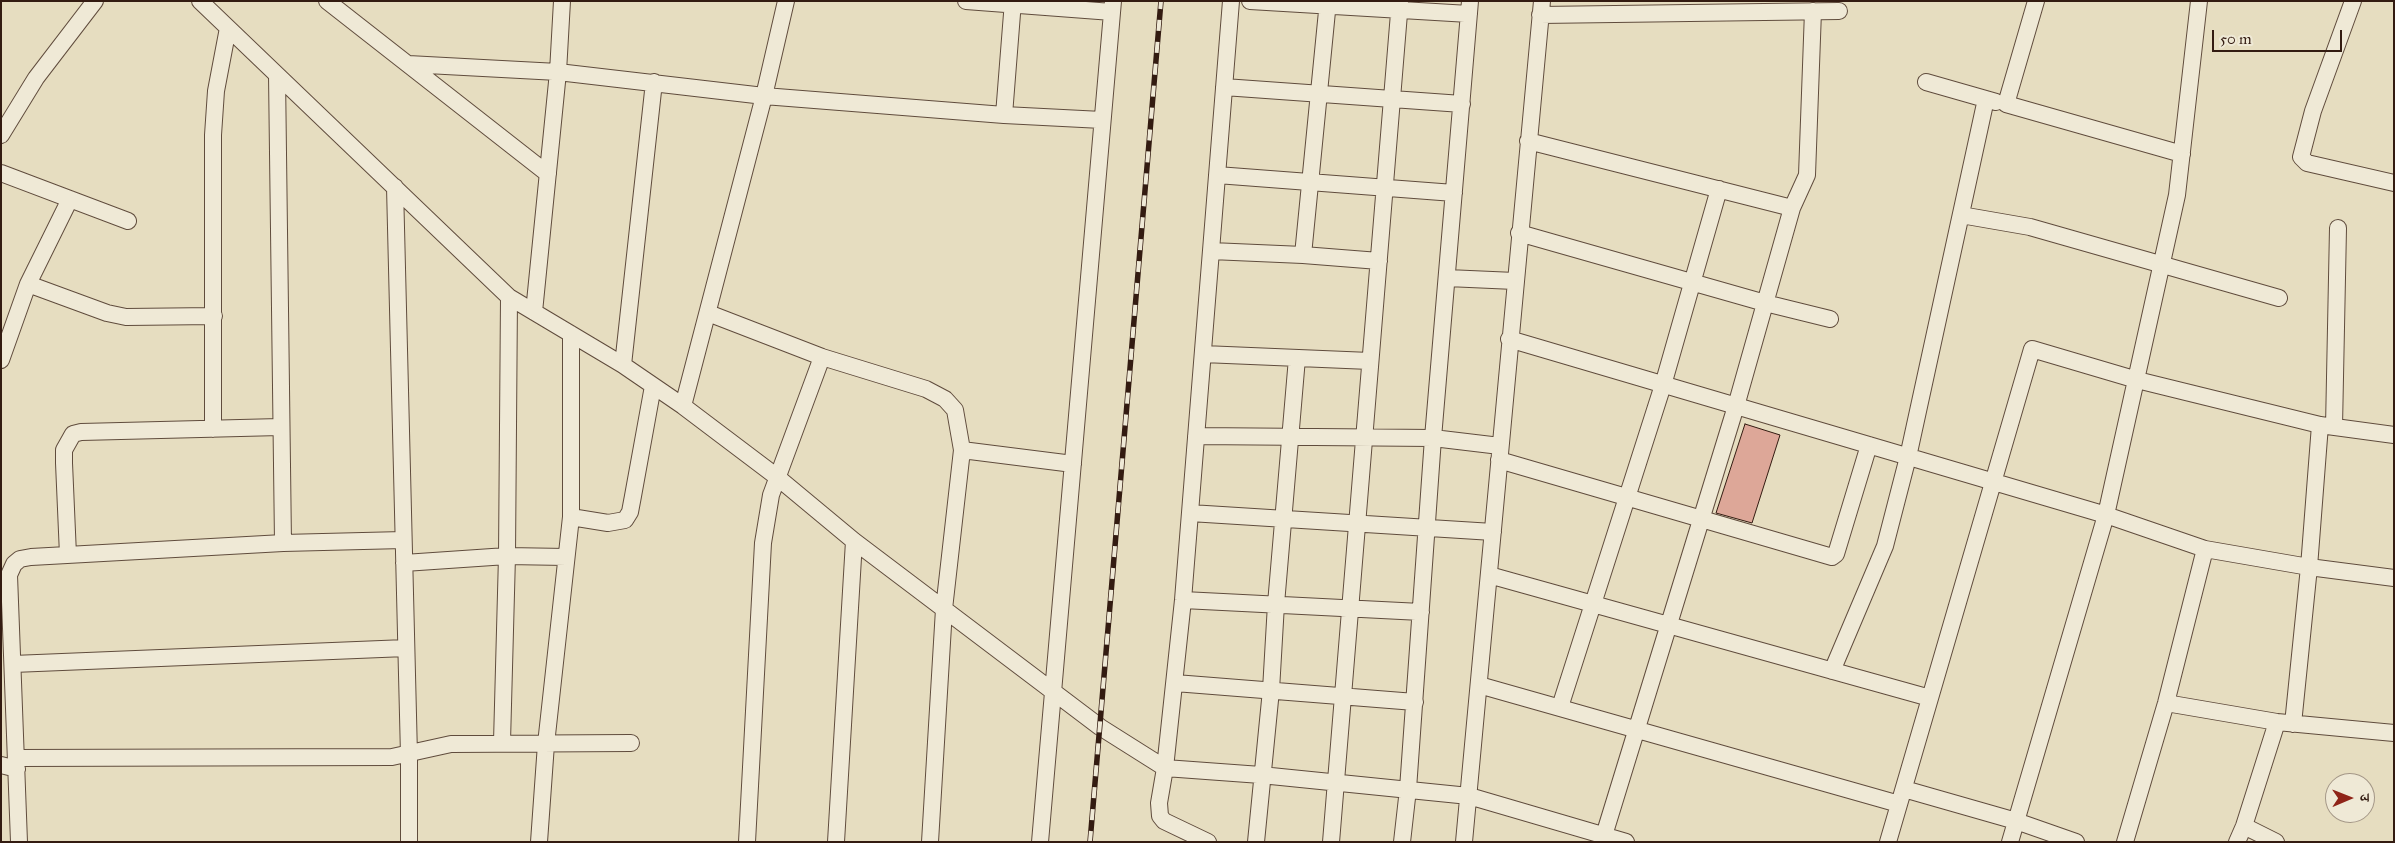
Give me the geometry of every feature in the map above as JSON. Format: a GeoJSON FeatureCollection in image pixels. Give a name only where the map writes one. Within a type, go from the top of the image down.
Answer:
{"type":"FeatureCollection","features":[{"type":"Feature","properties":{"kind":"street"},"geometry":{"type":"LineString","coordinates":[[1,135],[36,78],[95,1]]}},
{"type":"Feature","properties":{"kind":"street"},"geometry":{"type":"LineString","coordinates":[[327,1],[548,174]]}},
{"type":"Feature","properties":{"kind":"street"},"geometry":{"type":"LineString","coordinates":[[534,312],[558,72],[562,1]]}},
{"type":"Feature","properties":{"kind":"street"},"geometry":{"type":"LineString","coordinates":[[683,406],[764,96],[786,1]]}},
{"type":"Feature","properties":{"kind":"street"},"geometry":{"type":"LineString","coordinates":[[966,1],[1113,7],[1040,842]]}},
{"type":"Feature","properties":{"kind":"street"},"geometry":{"type":"LineString","coordinates":[[1208,842],[1164,822],[1160,816],[1159,803],[1166,768],[1183,600],[1231,1]]}},
{"type":"Feature","properties":{"kind":"street"},"geometry":{"type":"LineString","coordinates":[[1250,1],[1470,8],[1433,438],[1408,790],[1402,842]]}},
{"type":"Feature","properties":{"kind":"street"},"geometry":{"type":"LineString","coordinates":[[2006,104],[2036,1]]}},
{"type":"Feature","properties":{"kind":"street"},"geometry":{"type":"LineString","coordinates":[[2010,842],[2106,515],[2137,380],[2178,195],[2199,1]]}},
{"type":"Feature","properties":{"kind":"street"},"geometry":{"type":"LineString","coordinates":[[2353,1],[2313,111],[2302,158],[2307,163],[2394,184]]}},
{"type":"Feature","properties":{"kind":"street"},"geometry":{"type":"LineString","coordinates":[[201,2],[509,297],[623,365],[683,406],[777,477],[854,541],[1100,727],[1166,768],[1261,775],[1469,796],[1603,839],[1626,842]]}},
{"type":"Feature","properties":{"kind":"street"},"geometry":{"type":"LineString","coordinates":[[1004,115],[1013,3]]}},
{"type":"Feature","properties":{"kind":"street"},"geometry":{"type":"LineString","coordinates":[[1303,255],[1328,4]]}},
{"type":"Feature","properties":{"kind":"street"},"geometry":{"type":"LineString","coordinates":[[1331,842],[1400,6]]}},
{"type":"Feature","properties":{"kind":"street"},"geometry":{"type":"LineString","coordinates":[[1464,842],[1541,8],[1839,11]]}},
{"type":"Feature","properties":{"kind":"street"},"geometry":{"type":"LineString","coordinates":[[1603,839],[1736,406],[1792,208],[1807,175],[1813,11]]}},
{"type":"Feature","properties":{"kind":"street"},"geometry":{"type":"LineString","coordinates":[[213,429],[214,134],[216,91],[228,28]]}},
{"type":"Feature","properties":{"kind":"street"},"geometry":{"type":"LineString","coordinates":[[408,64],[558,72],[764,96],[1004,115],[1102,120]]}},
{"type":"Feature","properties":{"kind":"street"},"geometry":{"type":"LineString","coordinates":[[278,75],[280,427],[283,542]]}},
{"type":"Feature","properties":{"kind":"street"},"geometry":{"type":"LineString","coordinates":[[623,365],[654,82]]}},
{"type":"Feature","properties":{"kind":"street"},"geometry":{"type":"LineString","coordinates":[[1926,82],[2182,154]]}},
{"type":"Feature","properties":{"kind":"street"},"geometry":{"type":"LineString","coordinates":[[1224,87],[1462,104]]}},
{"type":"Feature","properties":{"kind":"street"},"geometry":{"type":"LineString","coordinates":[[1832,671],[1885,546],[1908,457],[1986,99]]}},
{"type":"Feature","properties":{"kind":"street"},"geometry":{"type":"LineString","coordinates":[[1528,141],[1792,208]]}},
{"type":"Feature","properties":{"kind":"street"},"geometry":{"type":"LineString","coordinates":[[1,173],[128,221]]}},
{"type":"Feature","properties":{"kind":"street"},"geometry":{"type":"LineString","coordinates":[[1217,175],[1454,192]]}},
{"type":"Feature","properties":{"kind":"street"},"geometry":{"type":"LineString","coordinates":[[395,186],[409,754],[409,842]]}},
{"type":"Feature","properties":{"kind":"street"},"geometry":{"type":"LineString","coordinates":[[1560,707],[1663,385],[1719,189]]}},
{"type":"Feature","properties":{"kind":"street"},"geometry":{"type":"LineString","coordinates":[[1,360],[28,284],[70,199]]}},
{"type":"Feature","properties":{"kind":"street"},"geometry":{"type":"LineString","coordinates":[[1961,215],[2030,227],[2279,298]]}},
{"type":"Feature","properties":{"kind":"street"},"geometry":{"type":"LineString","coordinates":[[2293,724],[2327,426],[2338,228]]}},
{"type":"Feature","properties":{"kind":"street"},"geometry":{"type":"LineString","coordinates":[[1520,232],[1765,303],[1830,318]]}},
{"type":"Feature","properties":{"kind":"street"},"geometry":{"type":"LineString","coordinates":[[1210,251],[1303,255],[1378,262]]}},
{"type":"Feature","properties":{"kind":"street"},"geometry":{"type":"LineString","coordinates":[[1447,278],[1515,281]]}},
{"type":"Feature","properties":{"kind":"street"},"geometry":{"type":"LineString","coordinates":[[28,284],[107,313],[126,316],[214,316]]}},
{"type":"Feature","properties":{"kind":"street"},"geometry":{"type":"LineString","coordinates":[[502,742],[507,556],[509,297]]}},
{"type":"Feature","properties":{"kind":"street"},"geometry":{"type":"LineString","coordinates":[[708,313],[822,357],[926,389],[945,399],[955,410],[962,450],[944,609],[930,842]]}},
{"type":"Feature","properties":{"kind":"street"},"geometry":{"type":"LineString","coordinates":[[539,842],[546,744],[571,517],[571,334]]}},
{"type":"Feature","properties":{"kind":"street"},"geometry":{"type":"LineString","coordinates":[[1510,339],[2106,515],[2205,549],[2310,567],[2394,578]]}},
{"type":"Feature","properties":{"kind":"street"},"geometry":{"type":"LineString","coordinates":[[1888,842],[2032,350],[2137,380],[2327,426],[2394,435]]}},
{"type":"Feature","properties":{"kind":"street"},"geometry":{"type":"LineString","coordinates":[[1202,354],[1370,361]]}},
{"type":"Feature","properties":{"kind":"street"},"geometry":{"type":"LineString","coordinates":[[747,842],[763,543],[771,495],[822,357]]}},
{"type":"Feature","properties":{"kind":"street"},"geometry":{"type":"LineString","coordinates":[[1256,842],[1261,775],[1272,690],[1276,604],[1298,358]]}},
{"type":"Feature","properties":{"kind":"street"},"geometry":{"type":"LineString","coordinates":[[571,517],[608,523],[625,520],[630,512],[653,386]]}},
{"type":"Feature","properties":{"kind":"street"},"geometry":{"type":"LineString","coordinates":[[68,555],[64,450],[73,434],[81,432],[280,427]]}},
{"type":"Feature","properties":{"kind":"street"},"geometry":{"type":"LineString","coordinates":[[1196,436],[1433,438],[1499,453],[1627,497],[1832,557],[1836,554],[1869,445]]}},
{"type":"Feature","properties":{"kind":"street"},"geometry":{"type":"LineString","coordinates":[[962,450],[1073,464]]}},
{"type":"Feature","properties":{"kind":"street"},"geometry":{"type":"LineString","coordinates":[[1190,513],[1493,532]]}},
{"type":"Feature","properties":{"kind":"street"},"geometry":{"type":"LineString","coordinates":[[19,842],[11,764],[13,664],[10,570],[20,559],[283,542],[403,540]]}},
{"type":"Feature","properties":{"kind":"street"},"geometry":{"type":"LineString","coordinates":[[836,842],[854,541]]}},
{"type":"Feature","properties":{"kind":"street"},"geometry":{"type":"LineString","coordinates":[[2125,842],[2166,703],[2205,549]]}},
{"type":"Feature","properties":{"kind":"street"},"geometry":{"type":"LineString","coordinates":[[404,563],[507,556],[566,557]]}},
{"type":"Feature","properties":{"kind":"street"},"geometry":{"type":"LineString","coordinates":[[1489,575],[1930,698]]}},
{"type":"Feature","properties":{"kind":"street"},"geometry":{"type":"LineString","coordinates":[[1183,600],[1421,612]]}},
{"type":"Feature","properties":{"kind":"street"},"geometry":{"type":"LineString","coordinates":[[13,664],[406,648]]}},
{"type":"Feature","properties":{"kind":"street"},"geometry":{"type":"LineString","coordinates":[[1175,683],[1414,702]]}},
{"type":"Feature","properties":{"kind":"street"},"geometry":{"type":"LineString","coordinates":[[1479,685],[1637,729],[1902,796],[2016,821],[2076,842]]}},
{"type":"Feature","properties":{"kind":"street"},"geometry":{"type":"LineString","coordinates":[[2166,703],[2277,722],[2394,734]]}},
{"type":"Feature","properties":{"kind":"street"},"geometry":{"type":"LineString","coordinates":[[2237,842],[2244,826],[2277,722]]}},
{"type":"Feature","properties":{"kind":"street"},"geometry":{"type":"LineString","coordinates":[[11,764],[382,757],[409,754],[452,744],[502,742],[546,744],[631,743]]}},
{"type":"Feature","properties":{"kind":"street"},"geometry":{"type":"LineString","coordinates":[[2244,826],[2276,842]]}},
{"type":"Feature","properties":{"kind":"building"},"geometry":{"type":"Polygon","coordinates":[[[1745,424],[1780,435],[1752,523],[1716,513],[1745,424]]]}},
{"type":"Feature","properties":{"kind":"railway"},"geometry":{"type":"LineString","coordinates":[[1090,842],[1161,1]]}}]}
